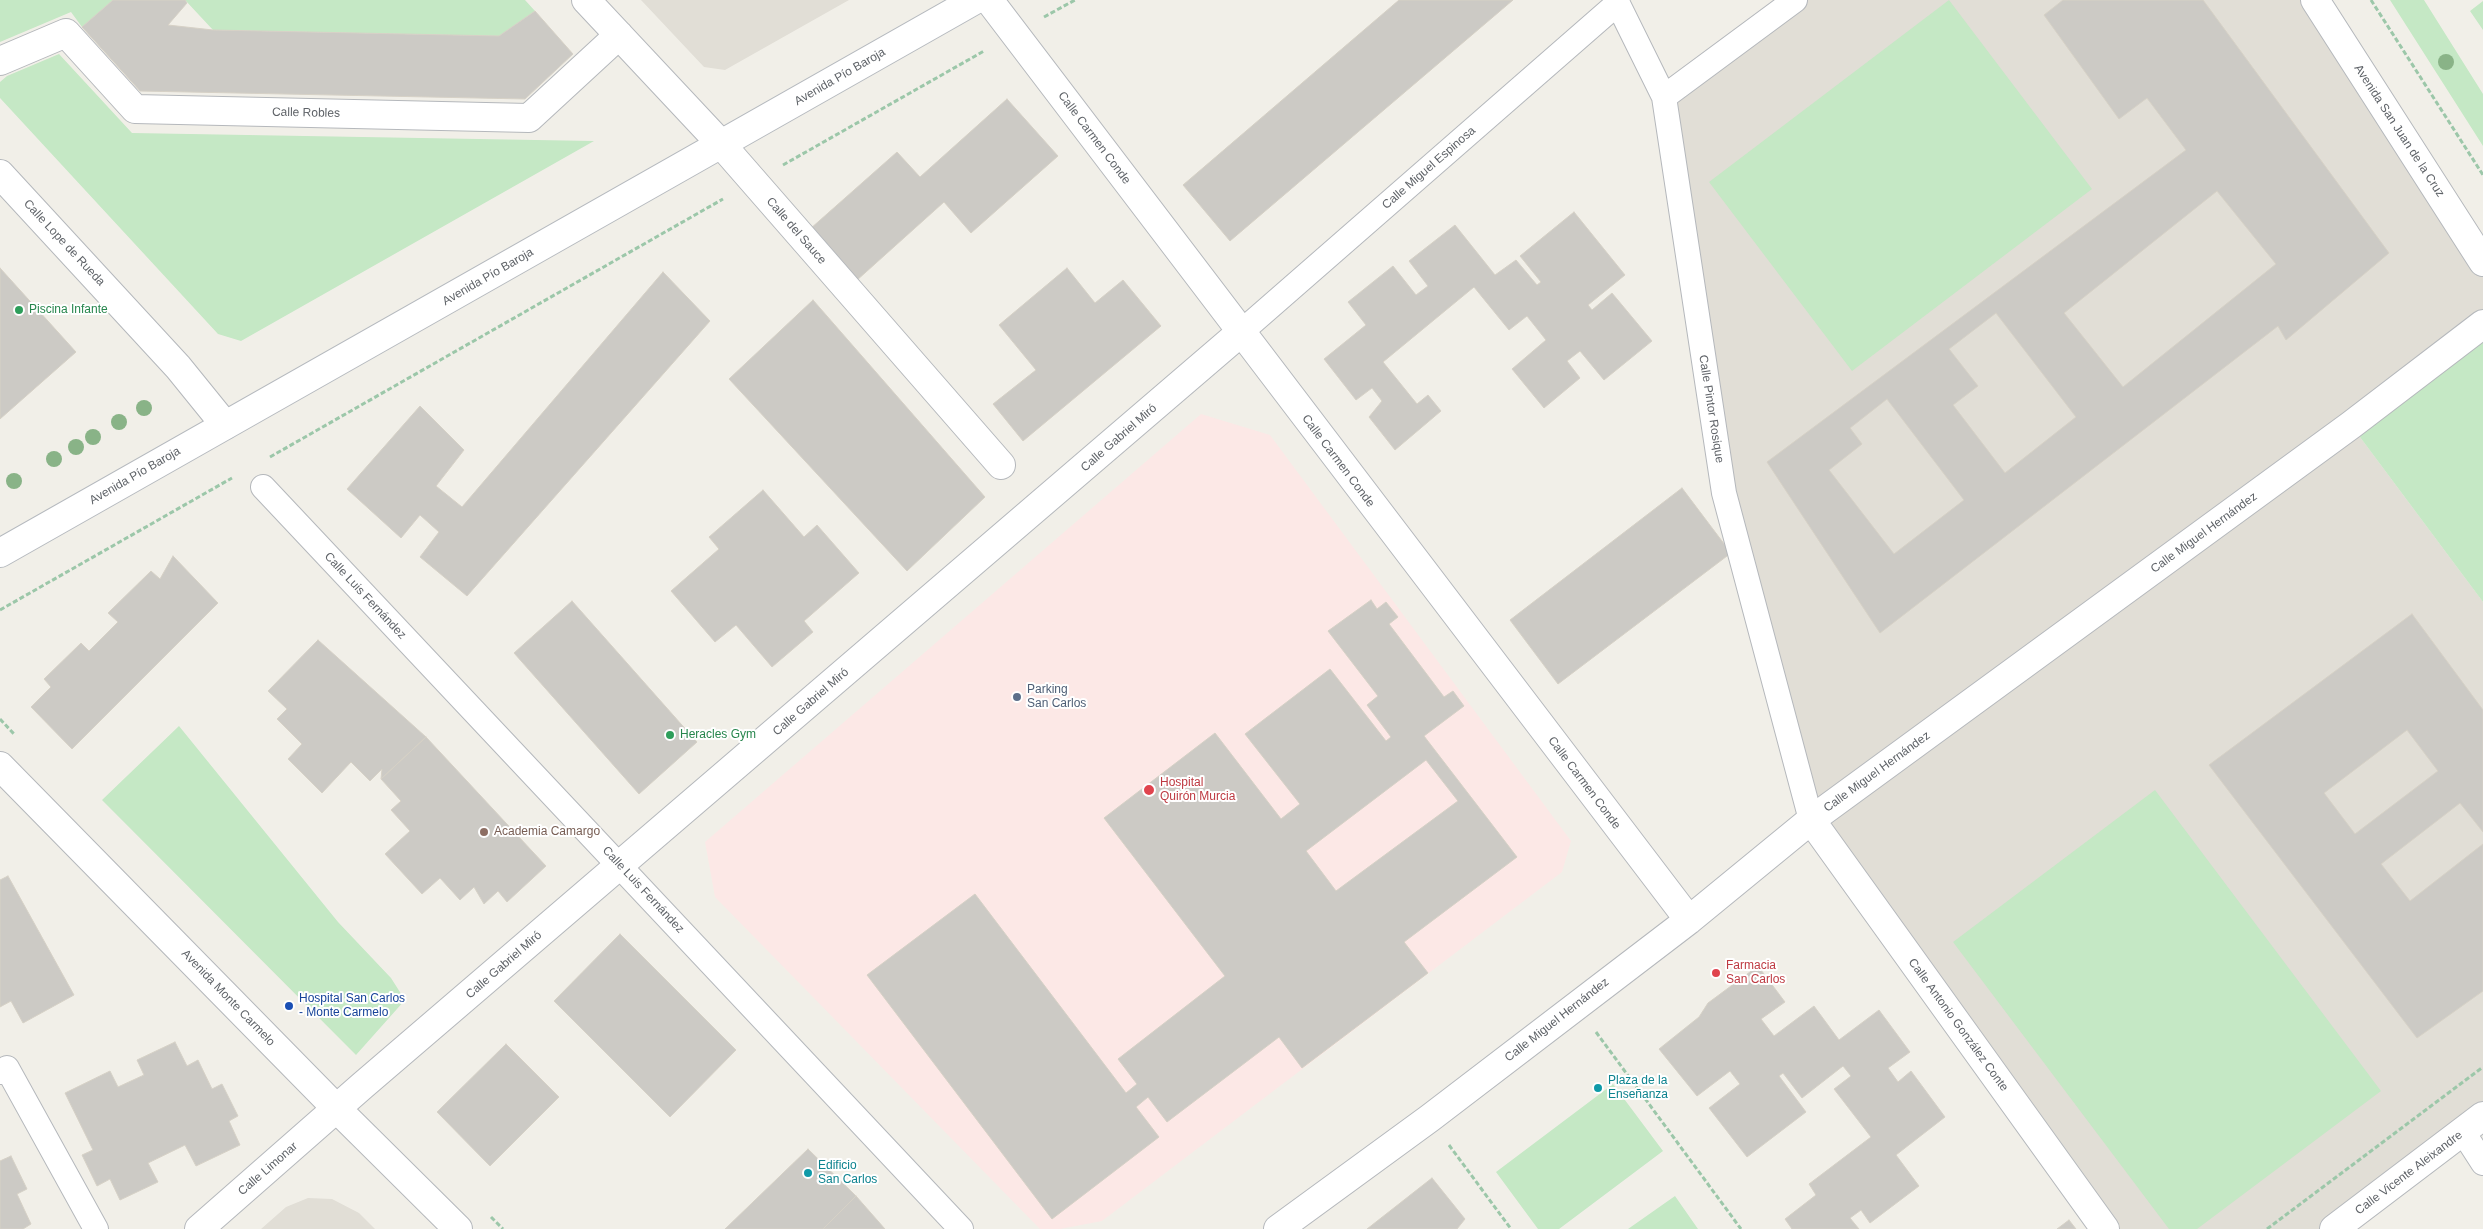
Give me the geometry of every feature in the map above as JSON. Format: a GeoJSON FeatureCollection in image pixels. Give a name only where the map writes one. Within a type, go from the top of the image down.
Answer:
{"type":"FeatureCollection","features":[{"type":"Feature","properties":{"kind":"street","name":"Calle del Sauce"},"geometry":{"type":"LineString","coordinates":[[586,0],[721,144],[1001,465]]}},
{"type":"Feature","properties":{"kind":"street","name":"Avenida Pío Baroja"},"geometry":{"type":"LineString","coordinates":[[0,553],[976,0]]}},
{"type":"Feature","properties":{"kind":"street","name":"Calle Carmen Conde"},"geometry":{"type":"LineString","coordinates":[[989,0],[1240,333],[1689,920]]}},
{"type":"Feature","properties":{"kind":"street"},"geometry":{"type":"LineString","coordinates":[[1664,97],[1795,0]]}},
{"type":"Feature","properties":{"kind":"street","name":"Avenida San Juan de la Cruz"},"geometry":{"type":"LineString","coordinates":[[2314,0],[2483,262]]}},
{"type":"Feature","properties":{"kind":"street","name":"Calle Pintor Rosique"},"geometry":{"type":"LineString","coordinates":[[1617,2],[1664,97],[1724,492],[1811,820]]}},
{"type":"Feature","properties":{"kind":"street","name":"Calle Miguel Espinosa"},"geometry":{"type":"LineString","coordinates":[[1240,333],[1617,2]]}},
{"type":"Feature","properties":{"kind":"street","name":"Calle Robles"},"geometry":{"type":"LineString","coordinates":[[0,61],[66,33],[135,109],[529,118],[619,35]]}},
{"type":"Feature","properties":{"kind":"street","name":"Calle Lope de Rueda"},"geometry":{"type":"LineString","coordinates":[[0,174],[178,367],[225,425]]}},
{"type":"Feature","properties":{"kind":"street","name":"Calle Miguel Hernández"},"geometry":{"type":"LineString","coordinates":[[1278,1229],[1430,1118],[1689,920],[1811,820],[2351,425],[2483,324]]}},
{"type":"Feature","properties":{"kind":"street","name":"Calle Gabriel Miró"},"geometry":{"type":"LineString","coordinates":[[336,1108],[1240,333]]}},
{"type":"Feature","properties":{"kind":"street","name":"Calle Luis Fernández"},"geometry":{"type":"LineString","coordinates":[[263,487],[961,1229]]}},
{"type":"Feature","properties":{"kind":"street","name":"Avenida Monte Carmelo"},"geometry":{"type":"LineString","coordinates":[[0,766],[336,1108],[458,1229]]}},
{"type":"Feature","properties":{"kind":"street","name":"Calle Antonio González Conte"},"geometry":{"type":"LineString","coordinates":[[1811,820],[2105,1229]]}},
{"type":"Feature","properties":{"kind":"street"},"geometry":{"type":"LineString","coordinates":[[0,1072],[7,1068],[96,1229]]}},
{"type":"Feature","properties":{"kind":"street","name":"Calle Limonar"},"geometry":{"type":"LineString","coordinates":[[199,1229],[336,1108]]}},
{"type":"Feature","properties":{"kind":"street"},"geometry":{"type":"LineString","coordinates":[[2473,1124],[2483,1163]]}},
{"type":"Feature","properties":{"kind":"street","name":"Calle Vicente Aleixandre"},"geometry":{"type":"LineString","coordinates":[[2334,1229],[2473,1124]]}},
{"type":"Feature","properties":{"kind":"path"},"geometry":{"type":"LineString","coordinates":[[267,458],[1075,0]]}},
{"type":"Feature","properties":{"kind":"path"},"geometry":{"type":"LineString","coordinates":[[2371,0],[2483,175]]}},
{"type":"Feature","properties":{"kind":"path"},"geometry":{"type":"LineString","coordinates":[[0,610],[241,473]]}},
{"type":"Feature","properties":{"kind":"path"},"geometry":{"type":"LineString","coordinates":[[1576,1005],[1741,1229]]}},
{"type":"Feature","properties":{"kind":"path"},"geometry":{"type":"LineString","coordinates":[[2267,1229],[2483,1067]]}},
{"type":"Feature","properties":{"kind":"path"},"geometry":{"type":"LineString","coordinates":[[1430,1118],[1511,1229]]}},
{"type":"Feature","properties":{"kind":"shaded area"},"geometry":{"type":"Polygon","coordinates":[[[641,0],[849,0],[725,70],[704,67],[641,0]]]}},
{"type":"Feature","properties":{"kind":"shaded area"},"geometry":{"type":"Polygon","coordinates":[[[1795,0],[2315,0],[2483,262],[2483,324],[2351,425],[2483,602],[2483,1116],[2334,1229],[2105,1229],[1811,820],[1724,493],[1664,97],[1795,0]]]}},
{"type":"Feature","properties":{"kind":"shaded area","name":"Hospital Quirón Murcia"},"geometry":{"type":"Polygon","coordinates":[[[1201,414],[1270,435],[1571,841],[1562,872],[1102,1221],[1060,1229],[1040,1229],[715,897],[705,842],[1201,414]]]}},
{"type":"Feature","properties":{"kind":"shaded area"},"geometry":{"type":"Polygon","coordinates":[[[308,1198],[332,1199],[359,1213],[375,1229],[261,1229],[286,1207],[308,1198]]]}},
{"type":"Feature","properties":{"kind":"green space"},"geometry":{"type":"Polygon","coordinates":[[[0,0],[113,0],[82,27],[71,12],[0,42],[0,0]]]}},
{"type":"Feature","properties":{"kind":"green space"},"geometry":{"type":"Polygon","coordinates":[[[185,0],[525,0],[535,11],[499,36],[213,30],[185,0]]]}},
{"type":"Feature","properties":{"kind":"green space"},"geometry":{"type":"Polygon","coordinates":[[[1949,0],[2092,189],[1852,371],[1709,182],[1949,0]]]}},
{"type":"Feature","properties":{"kind":"green space"},"geometry":{"type":"Polygon","coordinates":[[[2390,0],[2424,0],[2483,94],[2483,146],[2390,0]]]}},
{"type":"Feature","properties":{"kind":"green space"},"geometry":{"type":"Polygon","coordinates":[[[2483,1],[2483,30],[2470,11],[2483,1]]]}},
{"type":"Feature","properties":{"kind":"green space"},"geometry":{"type":"Polygon","coordinates":[[[59,54],[132,133],[594,141],[241,341],[218,334],[0,98],[0,82],[7,76],[59,54]]]}},
{"type":"Feature","properties":{"kind":"green space"},"geometry":{"type":"Polygon","coordinates":[[[2483,324],[2483,602],[2351,425],[2483,324]]]}},
{"type":"Feature","properties":{"kind":"green space"},"geometry":{"type":"Polygon","coordinates":[[[179,726],[338,922],[391,978],[405,1000],[356,1055],[102,800],[179,726]]]}},
{"type":"Feature","properties":{"kind":"green space"},"geometry":{"type":"Polygon","coordinates":[[[2155,790],[2381,1091],[2197,1229],[2169,1229],[1953,942],[2155,790]]]}},
{"type":"Feature","properties":{"kind":"green space"},"geometry":{"type":"Polygon","coordinates":[[[1613,1084],[1663,1151],[1559,1229],[1538,1229],[1496,1172],[1613,1084]]]}},
{"type":"Feature","properties":{"kind":"green space"},"geometry":{"type":"Polygon","coordinates":[[[1675,1196],[1698,1229],[1628,1229],[1675,1196]]]}},
{"type":"Feature","properties":{"kind":"building"},"geometry":{"type":"Polygon","coordinates":[[[113,0],[185,0],[187,3],[168,25],[213,30],[499,36],[535,11],[573,54],[525,99],[140,91],[82,27],[113,0]]]}},
{"type":"Feature","properties":{"kind":"building"},"geometry":{"type":"Polygon","coordinates":[[[1399,0],[1513,0],[1230,241],[1183,185],[1399,0]]]}},
{"type":"Feature","properties":{"kind":"building"},"geometry":{"type":"Polygon","coordinates":[[[2063,0],[2203,0],[2389,253],[2286,340],[2278,326],[1880,633],[1767,462],[2186,150],[2147,98],[2119,119],[2044,15],[2063,0]],[[2217,191],[2064,313],[2123,387],[2276,264],[2217,191]],[[1996,313],[1949,349],[1978,386],[1953,405],[2005,473],[2076,417],[1996,313]],[[1887,399],[1850,428],[1862,444],[1829,470],[1894,554],[1964,500],[1887,399]]]}},
{"type":"Feature","properties":{"kind":"building"},"geometry":{"type":"Polygon","coordinates":[[[1007,99],[1058,156],[971,233],[944,202],[856,281],[810,229],[897,152],[920,177],[1007,99]]]}},
{"type":"Feature","properties":{"kind":"building"},"geometry":{"type":"Polygon","coordinates":[[[1574,212],[1625,275],[1588,305],[1592,310],[1612,293],[1652,341],[1604,380],[1580,351],[1567,361],[1580,378],[1544,408],[1512,369],[1546,340],[1527,316],[1509,330],[1474,287],[1383,362],[1417,404],[1428,395],[1441,411],[1395,450],[1369,417],[1382,401],[1372,388],[1356,400],[1324,359],[1366,325],[1348,302],[1393,266],[1416,295],[1428,286],[1409,261],[1455,225],[1495,275],[1516,260],[1537,285],[1541,282],[1520,256],[1574,212]]]}},
{"type":"Feature","properties":{"kind":"building","name":"Piscina Infante"},"geometry":{"type":"Polygon","coordinates":[[[0,268],[76,352],[0,419],[0,268]]]}},
{"type":"Feature","properties":{"kind":"building"},"geometry":{"type":"Polygon","coordinates":[[[1067,268],[1095,303],[1123,280],[1161,326],[1023,441],[993,404],[1036,370],[999,325],[1067,268]]]}},
{"type":"Feature","properties":{"kind":"building"},"geometry":{"type":"Polygon","coordinates":[[[663,272],[710,321],[467,596],[420,557],[439,532],[420,515],[401,538],[347,489],[420,406],[464,450],[436,486],[462,507],[663,272]]]}},
{"type":"Feature","properties":{"kind":"building"},"geometry":{"type":"Polygon","coordinates":[[[813,300],[985,497],[907,571],[729,379],[813,300]]]}},
{"type":"Feature","properties":{"kind":"building"},"geometry":{"type":"Polygon","coordinates":[[[1682,488],[1731,553],[1558,684],[1510,620],[1682,488]]]}},
{"type":"Feature","properties":{"kind":"building"},"geometry":{"type":"Polygon","coordinates":[[[763,490],[804,537],[817,525],[859,573],[804,621],[813,632],[772,667],[736,625],[715,642],[671,591],[719,549],[709,537],[763,490]]]}},
{"type":"Feature","properties":{"kind":"building"},"geometry":{"type":"Polygon","coordinates":[[[173,556],[218,603],[72,749],[31,707],[51,687],[44,679],[81,643],[89,651],[118,622],[108,613],[151,571],[160,579],[173,556]]]}},
{"type":"Feature","properties":{"kind":"building"},"geometry":{"type":"Polygon","coordinates":[[[1371,600],[1377,609],[1386,602],[1398,617],[1389,624],[1444,697],[1453,691],[1464,706],[1424,736],[1517,857],[1404,942],[1428,973],[1302,1068],[1279,1037],[1167,1122],[1148,1097],[1136,1107],[1159,1137],[1052,1219],[867,975],[975,894],[1126,1093],[1137,1084],[1118,1059],[1225,976],[1104,818],[1215,733],[1281,819],[1300,804],[1245,734],[1330,669],[1386,741],[1391,737],[1367,705],[1378,696],[1328,631],[1371,600]],[[1426,760],[1306,851],[1336,891],[1458,801],[1426,760]]]}},
{"type":"Feature","properties":{"kind":"building"},"geometry":{"type":"Polygon","coordinates":[[[572,601],[697,742],[639,794],[514,653],[572,601]]]}},
{"type":"Feature","properties":{"kind":"building"},"geometry":{"type":"Polygon","coordinates":[[[2412,614],[2483,710],[2483,832],[2460,803],[2381,864],[2410,901],[2483,844],[2483,991],[2417,1038],[2209,765],[2412,614]],[[2407,730],[2324,793],[2355,834],[2438,771],[2407,730]]]}},
{"type":"Feature","properties":{"kind":"building"},"geometry":{"type":"Polygon","coordinates":[[[318,640],[426,737],[381,779],[382,769],[370,781],[351,762],[322,793],[288,759],[302,744],[277,719],[287,709],[268,691],[318,640]]]}},
{"type":"Feature","properties":{"kind":"building"},"geometry":{"type":"Polygon","coordinates":[[[426,737],[546,866],[507,902],[498,891],[484,904],[474,887],[460,900],[440,878],[422,894],[385,854],[410,831],[391,810],[401,801],[381,779],[426,737]]]}},
{"type":"Feature","properties":{"kind":"building"},"geometry":{"type":"Polygon","coordinates":[[[8,876],[74,995],[23,1023],[11,1001],[0,1007],[0,880],[8,876]]]}},
{"type":"Feature","properties":{"kind":"building"},"geometry":{"type":"Polygon","coordinates":[[[620,934],[736,1050],[670,1117],[554,1001],[620,934]]]}},
{"type":"Feature","properties":{"kind":"building"},"geometry":{"type":"Polygon","coordinates":[[[1758,966],[1785,1002],[1761,1019],[1774,1036],[1814,1006],[1839,1040],[1879,1010],[1910,1052],[1888,1068],[1898,1082],[1911,1071],[1945,1117],[1896,1155],[1919,1186],[1870,1223],[1861,1210],[1850,1218],[1859,1229],[1792,1229],[1785,1219],[1816,1195],[1809,1184],[1871,1137],[1834,1089],[1851,1076],[1843,1066],[1802,1098],[1783,1073],[1779,1076],[1806,1112],[1747,1157],[1709,1108],[1740,1084],[1730,1071],[1697,1096],[1659,1049],[1699,1017],[1708,1003],[1758,966]]]}},
{"type":"Feature","properties":{"kind":"building"},"geometry":{"type":"Polygon","coordinates":[[[175,1042],[187,1066],[198,1060],[212,1089],[222,1084],[238,1116],[229,1121],[240,1145],[196,1166],[185,1145],[148,1163],[158,1182],[120,1200],[110,1179],[97,1186],[82,1155],[93,1150],[65,1093],[110,1071],[118,1087],[144,1075],[137,1060],[175,1042]]]}},
{"type":"Feature","properties":{"kind":"building"},"geometry":{"type":"Polygon","coordinates":[[[506,1044],[559,1097],[490,1166],[437,1112],[506,1044]]]}},
{"type":"Feature","properties":{"kind":"building","name":"Edificio San Carlos"},"geometry":{"type":"Polygon","coordinates":[[[808,1149],[856,1196],[823,1229],[725,1229],[808,1149]]]}},
{"type":"Feature","properties":{"kind":"building"},"geometry":{"type":"Polygon","coordinates":[[[11,1156],[27,1189],[17,1194],[31,1224],[23,1229],[0,1229],[0,1161],[11,1156]]]}},
{"type":"Feature","properties":{"kind":"building"},"geometry":{"type":"Polygon","coordinates":[[[1432,1178],[1465,1219],[1457,1229],[1367,1229],[1432,1178]]]}},
{"type":"Feature","properties":{"kind":"building"},"geometry":{"type":"Polygon","coordinates":[[[856,1196],[885,1229],[823,1229],[856,1196]]]}},
{"type":"Feature","properties":{"kind":"building"},"geometry":{"type":"Polygon","coordinates":[[[2069,1220],[2076,1229],[2057,1229],[2069,1220]]]}},
{"type":"Feature","properties":{"kind":"place","name":"Piscina Infante"},"geometry":{"type":"Point","coordinates":[19,310]}},
{"type":"Feature","properties":{"kind":"place","name":"Parking San Carlos"},"geometry":{"type":"Point","coordinates":[1017,697]}},
{"type":"Feature","properties":{"kind":"place","name":"Heracles Gym"},"geometry":{"type":"Point","coordinates":[670,735]}},
{"type":"Feature","properties":{"kind":"place","name":"Hospital Quirón Murcia"},"geometry":{"type":"Point","coordinates":[1149,790]}},
{"type":"Feature","properties":{"kind":"place","name":"Academia Camargo"},"geometry":{"type":"Point","coordinates":[484,832]}},
{"type":"Feature","properties":{"kind":"place","name":"Farmacia San Carlos"},"geometry":{"type":"Point","coordinates":[1716,973]}},
{"type":"Feature","properties":{"kind":"place","name":"Hospital San Carlos - Monte Carmelo"},"geometry":{"type":"Point","coordinates":[289,1006]}},
{"type":"Feature","properties":{"kind":"place","name":"Plaza de la Enseñanza"},"geometry":{"type":"Point","coordinates":[1598,1088]}},
{"type":"Feature","properties":{"kind":"place","name":"Edificio San Carlos"},"geometry":{"type":"Point","coordinates":[808,1173]}}]}
